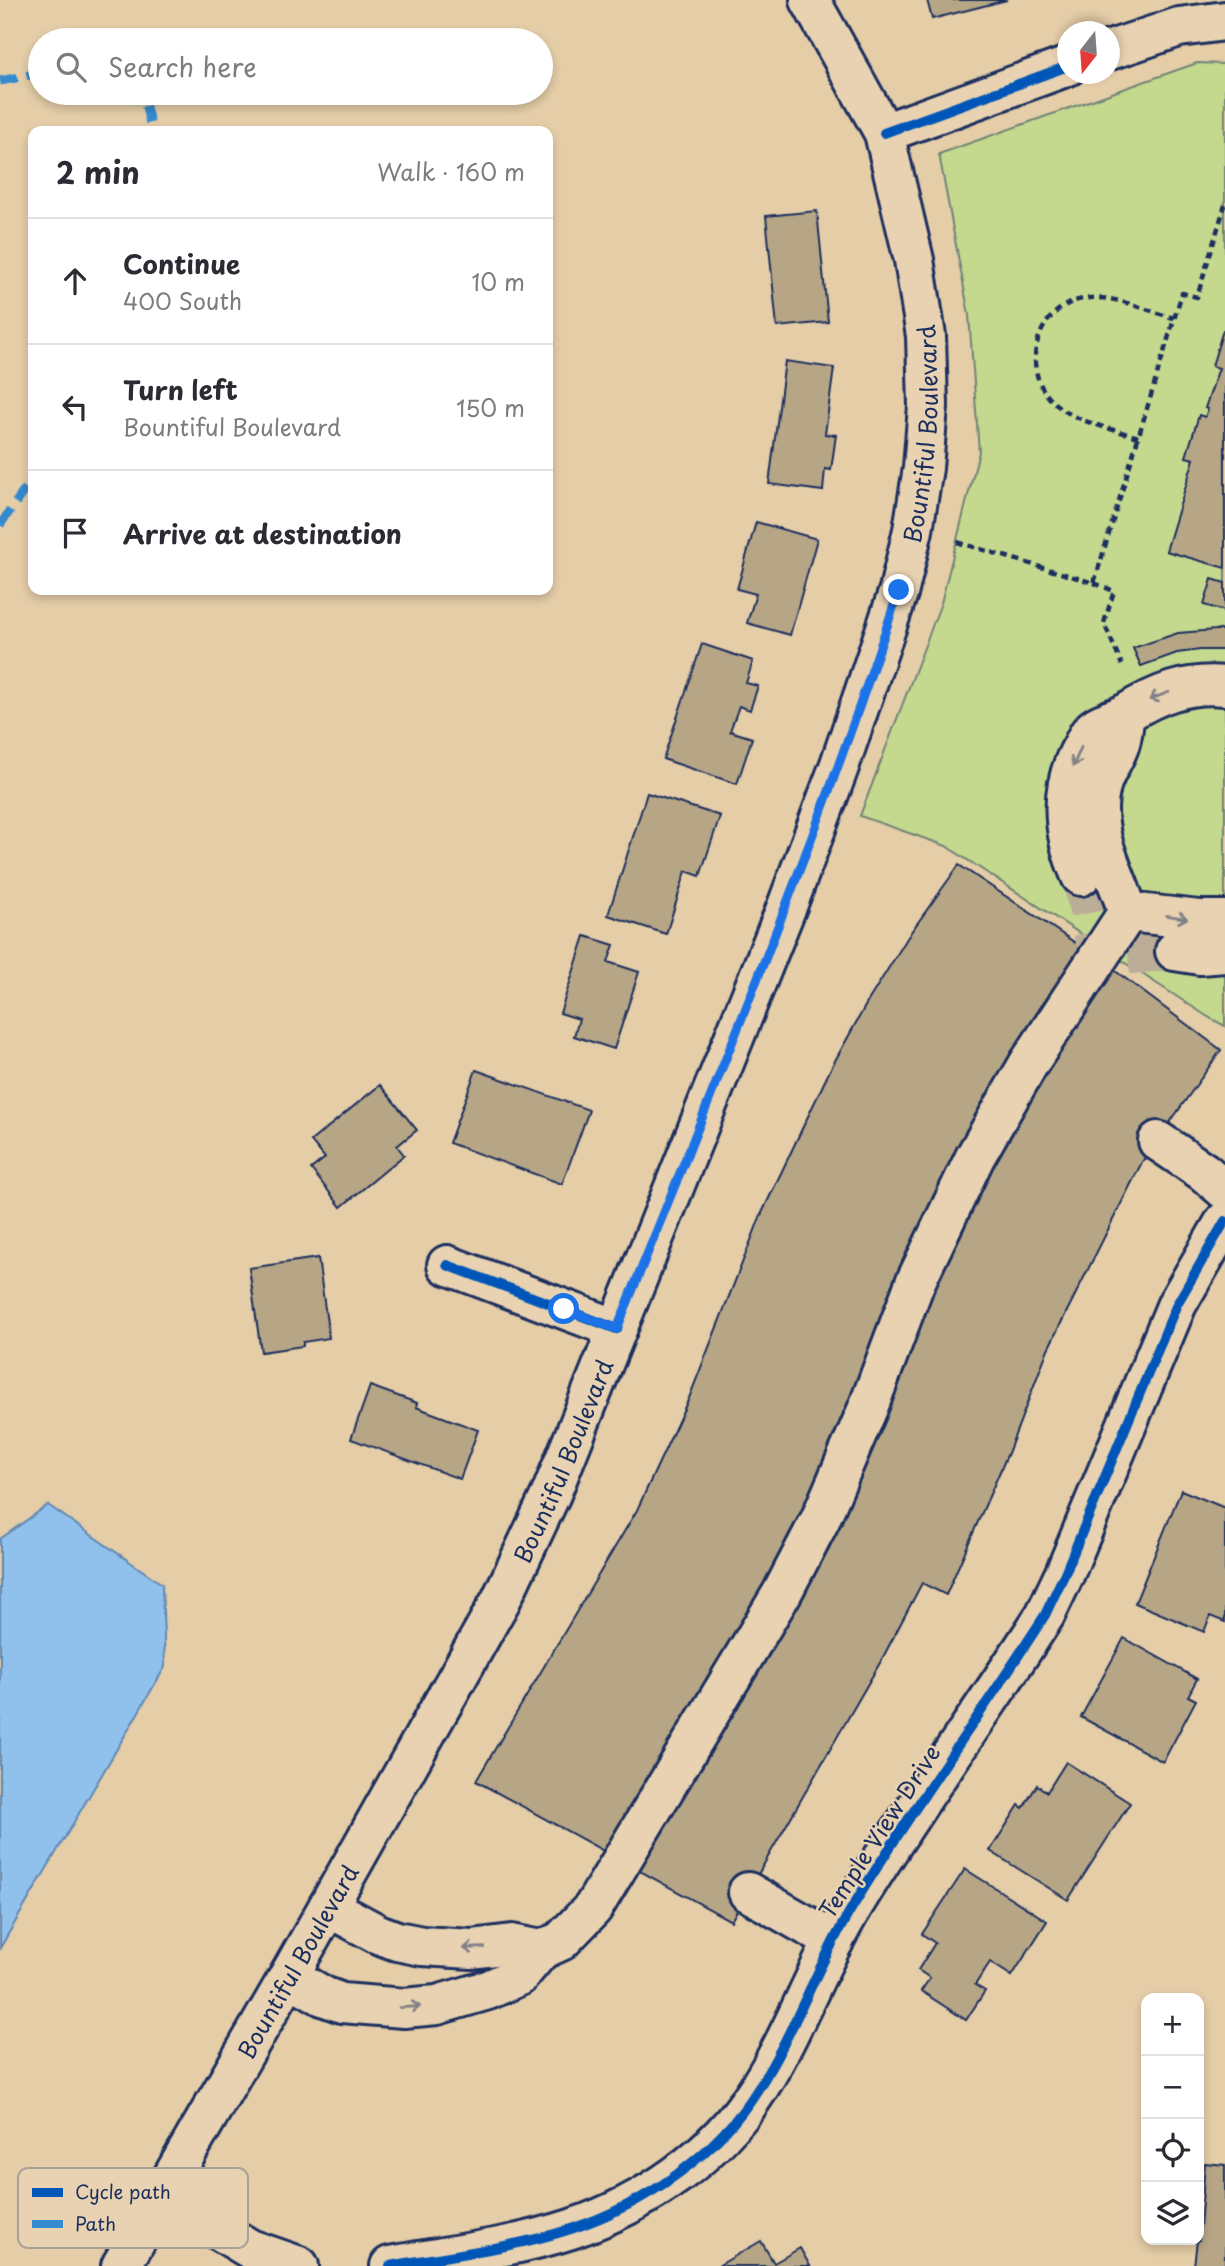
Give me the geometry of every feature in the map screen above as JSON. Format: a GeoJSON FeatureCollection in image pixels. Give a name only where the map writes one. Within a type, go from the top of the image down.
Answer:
{"type":"FeatureCollection","features":[{"type":"Feature","properties":{"kind":"main road","name":"Bountiful Boulevard"},"geometry":{"type":"LineString","coordinates":[[178,2168],[501,1600],[551,1494],[787,906],[839,767],[899,590],[913,530],[923,468],[928,406],[926,336],[914,260],[884,134],[810,0]]}},
{"type":"Feature","properties":{"kind":"main road"},"geometry":{"type":"LineString","coordinates":[[1120,47],[1179,27],[1225,21]]}},
{"type":"Feature","properties":{"kind":"main road"},"geometry":{"type":"LineString","coordinates":[[884,134],[1057,70]]}},
{"type":"Feature","properties":{"kind":"main road"},"geometry":{"type":"LineString","coordinates":[[1081,876],[1072,856],[1065,814],[1066,793],[1077,754],[1091,730],[1149,699],[1181,688],[1206,684],[1225,686]]}},
{"type":"Feature","properties":{"kind":"main road"},"geometry":{"type":"LineString","coordinates":[[1125,714],[1120,745],[1100,787],[1098,809],[1105,854],[1118,879],[1128,912]]}},
{"type":"Feature","properties":{"kind":"main road"},"geometry":{"type":"LineString","coordinates":[[1128,912],[1199,920],[1225,920]]}},
{"type":"Feature","properties":{"kind":"main road"},"geometry":{"type":"LineString","coordinates":[[289,1976],[323,1996],[342,2003],[404,2008],[437,2005],[488,1990],[519,1976],[541,1950],[561,1941],[593,1908],[782,1593],[820,1520],[868,1408],[915,1283],[975,1157],[1029,1063],[1128,912]]}},
{"type":"Feature","properties":{"kind":"main road"},"geometry":{"type":"LineString","coordinates":[[1175,951],[1200,955],[1225,953]]}},
{"type":"Feature","properties":{"kind":"main road"},"geometry":{"type":"LineString","coordinates":[[1158,1141],[1205,1172],[1225,1190]]}},
{"type":"Feature","properties":{"kind":"main road","name":"Temple View Drive"},"geometry":{"type":"LineString","coordinates":[[390,2266],[527,2240],[606,2216],[663,2184],[713,2144],[751,2100],[853,1905],[1050,1605],[1177,1304],[1225,1221]]}},
{"type":"Feature","properties":{"kind":"main road"},"geometry":{"type":"LineString","coordinates":[[447,1265],[617,1329]]}},
{"type":"Feature","properties":{"kind":"main road"},"geometry":{"type":"LineString","coordinates":[[748,1892],[834,1941]]}},
{"type":"Feature","properties":{"kind":"main road"},"geometry":{"type":"LineString","coordinates":[[328,1907],[378,1934],[397,1941],[422,1946],[472,1949],[512,1944],[541,1950]]}},
{"type":"Feature","properties":{"kind":"main road","name":"Bountiful Boulevard"},"geometry":{"type":"LineString","coordinates":[[121,2266],[132,2248]]}},
{"type":"Feature","properties":{"kind":"main road"},"geometry":{"type":"LineString","coordinates":[[248,2248],[299,2266]]}},
{"type":"Feature","properties":{"kind":"path"},"geometry":{"type":"LineString","coordinates":[[1094,583],[1182,293],[1197,297],[1225,205]]}},
{"type":"Feature","properties":{"kind":"path"},"geometry":{"type":"LineString","coordinates":[[1138,437],[1073,415],[1048,398],[1035,370],[1037,340],[1052,315],[1077,300],[1107,299],[1174,318]]}},
{"type":"Feature","properties":{"kind":"path"},"geometry":{"type":"LineString","coordinates":[[957,542],[1094,583],[1114,592],[1104,623],[1122,665]]}},
{"type":"Feature","properties":{"kind":"green space"},"geometry":{"type":"Polygon","coordinates":[[[1197,63],[1225,64],[1225,1026],[946,846],[860,816],[941,603],[979,452],[969,315],[939,154],[1197,63]]]}},
{"type":"Feature","properties":{"kind":"water"},"geometry":{"type":"Polygon","coordinates":[[[48,1505],[162,1584],[165,1667],[0,1948],[0,1539],[48,1505]]]}},
{"type":"Feature","properties":{"kind":"building"},"geometry":{"type":"Polygon","coordinates":[[[927,0],[1007,0],[932,19],[927,0]]]}},
{"type":"Feature","properties":{"kind":"building"},"geometry":{"type":"Polygon","coordinates":[[[817,211],[828,322],[777,327],[766,216],[817,211]]]}},
{"type":"Feature","properties":{"kind":"building"},"geometry":{"type":"Polygon","coordinates":[[[1223,330],[1225,568],[1166,551],[1194,459],[1186,457],[1199,415],[1205,417],[1208,409],[1205,408],[1219,368],[1212,366],[1223,330]]]}},
{"type":"Feature","properties":{"kind":"building"},"geometry":{"type":"Polygon","coordinates":[[[785,361],[834,368],[825,434],[836,435],[831,470],[825,469],[823,491],[769,484],[785,361]]]}},
{"type":"Feature","properties":{"kind":"building"},"geometry":{"type":"Polygon","coordinates":[[[756,522],[817,539],[790,635],[747,623],[756,594],[737,589],[756,522]]]}},
{"type":"Feature","properties":{"kind":"building"},"geometry":{"type":"Polygon","coordinates":[[[1212,579],[1225,583],[1225,611],[1204,605],[1212,579]]]}},
{"type":"Feature","properties":{"kind":"building"},"geometry":{"type":"Polygon","coordinates":[[[1225,630],[1225,650],[1177,653],[1141,666],[1133,648],[1178,633],[1225,630]]]}},
{"type":"Feature","properties":{"kind":"building"},"geometry":{"type":"Polygon","coordinates":[[[702,644],[753,661],[746,683],[758,686],[750,710],[739,706],[730,731],[752,738],[737,784],[663,759],[702,644]]]}},
{"type":"Feature","properties":{"kind":"building"},"geometry":{"type":"Polygon","coordinates":[[[647,793],[720,816],[700,876],[686,871],[666,934],[608,915],[647,793]]]}},
{"type":"Feature","properties":{"kind":"building"},"geometry":{"type":"Polygon","coordinates":[[[959,865],[1098,958],[1221,1050],[1142,1162],[1048,1349],[1008,1453],[946,1595],[922,1583],[881,1661],[731,1921],[476,1781],[637,1510],[689,1398],[761,1215],[831,1068],[911,932],[959,865]]]}},
{"type":"Feature","properties":{"kind":"building"},"geometry":{"type":"Polygon","coordinates":[[[585,936],[614,945],[608,962],[639,972],[614,1049],[574,1036],[579,1019],[560,1013],[585,936]]]}},
{"type":"Feature","properties":{"kind":"building"},"geometry":{"type":"Polygon","coordinates":[[[476,1070],[589,1110],[562,1184],[449,1143],[476,1070]]]}},
{"type":"Feature","properties":{"kind":"building"},"geometry":{"type":"Polygon","coordinates":[[[380,1085],[417,1130],[397,1146],[404,1155],[341,1207],[311,1169],[325,1158],[311,1141],[380,1085]]]}},
{"type":"Feature","properties":{"kind":"building"},"geometry":{"type":"Polygon","coordinates":[[[318,1258],[329,1338],[303,1342],[303,1346],[261,1352],[249,1268],[318,1258]]]}},
{"type":"Feature","properties":{"kind":"building"},"geometry":{"type":"Polygon","coordinates":[[[370,1386],[478,1430],[460,1479],[351,1439],[370,1386]]]}},
{"type":"Feature","properties":{"kind":"building"},"geometry":{"type":"Polygon","coordinates":[[[1181,1490],[1225,1508],[1225,1622],[1210,1616],[1204,1632],[1135,1603],[1181,1490]]]}},
{"type":"Feature","properties":{"kind":"building"},"geometry":{"type":"Polygon","coordinates":[[[1124,1638],[1197,1679],[1188,1696],[1196,1700],[1163,1762],[1081,1717],[1124,1638]]]}},
{"type":"Feature","properties":{"kind":"building"},"geometry":{"type":"Polygon","coordinates":[[[1066,1762],[1130,1803],[1068,1900],[990,1851],[1019,1805],[1023,1808],[1037,1785],[1047,1792],[1066,1762]]]}},
{"type":"Feature","properties":{"kind":"building"},"geometry":{"type":"Polygon","coordinates":[[[965,1869],[1047,1921],[1012,1976],[990,1962],[975,1985],[985,1991],[966,2020],[921,1991],[930,1978],[918,1970],[935,1943],[922,1934],[965,1869]]]}},
{"type":"Feature","properties":{"kind":"building"},"geometry":{"type":"Polygon","coordinates":[[[1205,2163],[1225,2165],[1225,2266],[1194,2266],[1196,2245],[1204,2245],[1205,2163]]]}},
{"type":"Feature","properties":{"kind":"building"},"geometry":{"type":"Polygon","coordinates":[[[761,2241],[774,2263],[800,2248],[810,2266],[718,2266],[761,2241]]]}},
{"type":"Feature","properties":{"kind":"tunnel"},"geometry":{"type":"LineString","coordinates":[[1081,876],[1098,958],[1175,951]]}},
{"type":"Feature","properties":{"kind":"marked path"},"geometry":{"type":"LineString","coordinates":[[0,81],[28,75]]}},
{"type":"Feature","properties":{"kind":"marked path"},"geometry":{"type":"LineString","coordinates":[[146,105],[151,126]]}},
{"type":"Feature","properties":{"kind":"marked path"},"geometry":{"type":"LineString","coordinates":[[0,525],[28,485]]}},
{"type":"Feature","properties":{"kind":"cycle path"},"geometry":{"type":"LineString","coordinates":[[884,133],[1057,70]]}},
{"type":"Feature","properties":{"kind":"cycle path"},"geometry":{"type":"LineString","coordinates":[[390,2266],[527,2241],[599,2219],[677,2175],[721,2136],[741,2113],[771,2067],[853,1906],[1045,1615],[1177,1304],[1225,1221]]}},
{"type":"Feature","properties":{"kind":"cycle path"},"geometry":{"type":"LineString","coordinates":[[447,1265],[617,1329]]}},
{"type":"Feature","properties":{"kind":"route"},"geometry":{"type":"LineString","coordinates":[[564,1309],[617,1329],[787,906],[839,767],[899,590]]}}]}
